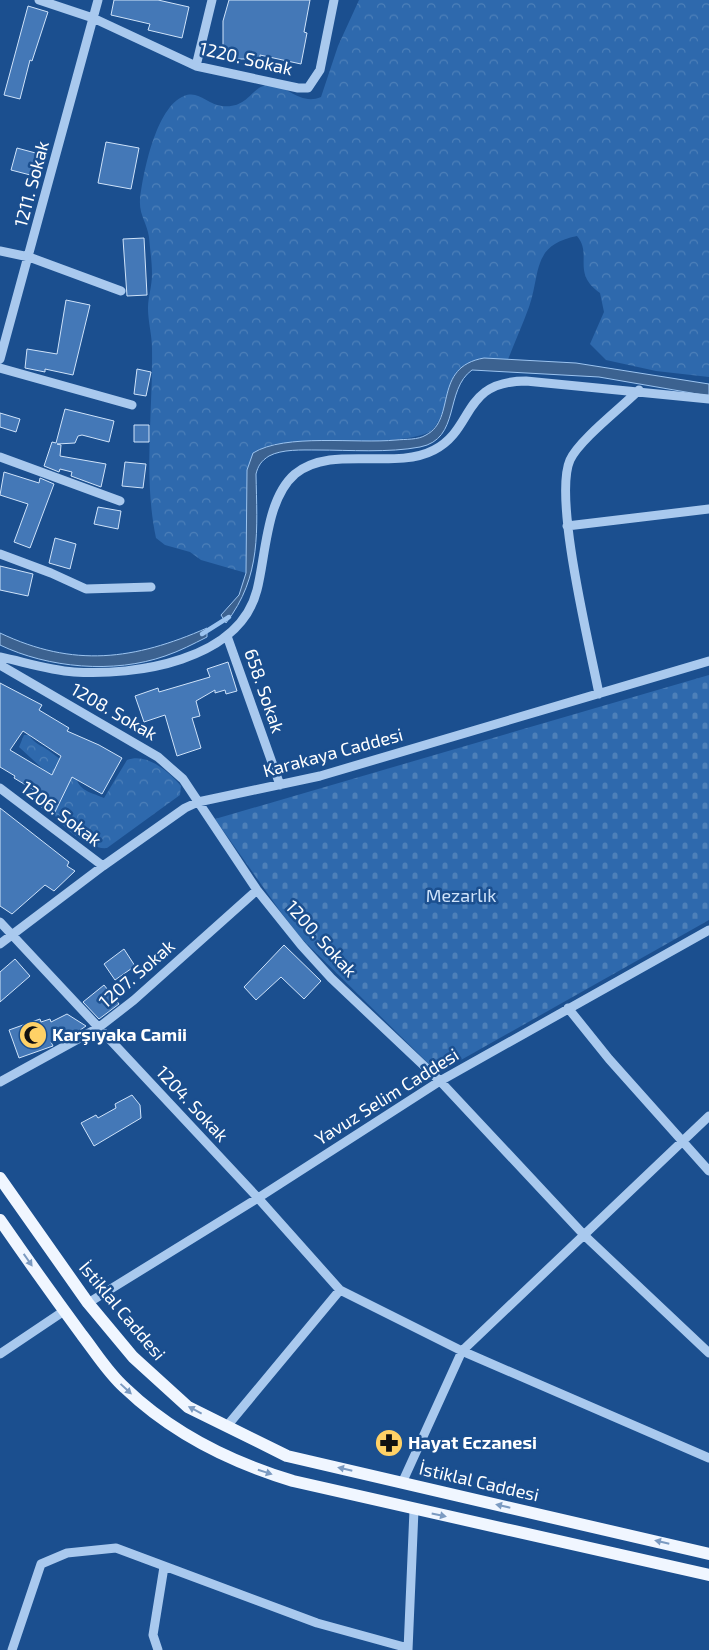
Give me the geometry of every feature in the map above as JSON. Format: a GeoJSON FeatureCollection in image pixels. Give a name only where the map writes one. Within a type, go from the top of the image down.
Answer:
{"type":"FeatureCollection","features":[{"type":"Feature","properties":{"kind":"main road","name":"İstiklal Caddesi"},"geometry":{"type":"LineString","coordinates":[[0,1178],[88,1302],[133,1356],[188,1407],[287,1456],[709,1554]]}},
{"type":"Feature","properties":{"kind":"main road"},"geometry":{"type":"LineString","coordinates":[[0,1220],[64,1311],[123,1387],[190,1438],[231,1459],[266,1473],[414,1510],[709,1575]]}},
{"type":"Feature","properties":{"kind":"street","name":"1220. Sokak"},"geometry":{"type":"LineString","coordinates":[[39,0],[93,18],[196,66],[298,88],[308,88],[320,70],[334,0]]}},
{"type":"Feature","properties":{"kind":"street","name":"1211. Sokak"},"geometry":{"type":"LineString","coordinates":[[0,358],[98,0]]}},
{"type":"Feature","properties":{"kind":"street"},"geometry":{"type":"LineString","coordinates":[[196,66],[212,0]]}},
{"type":"Feature","properties":{"kind":"street"},"geometry":{"type":"LineString","coordinates":[[0,251],[29,257],[121,291]]}},
{"type":"Feature","properties":{"kind":"street"},"geometry":{"type":"LineString","coordinates":[[0,368],[132,405]]}},
{"type":"Feature","properties":{"kind":"street"},"geometry":{"type":"LineString","coordinates":[[0,657],[65,671],[110,671],[176,662],[206,649],[227,636],[248,609],[257,593],[276,502],[289,480],[304,468],[322,461],[411,456],[433,450],[452,436],[479,397],[504,384],[526,381],[640,390],[709,399]]}},
{"type":"Feature","properties":{"kind":"street"},"geometry":{"type":"LineString","coordinates":[[599,694],[567,526],[565,481],[570,460],[576,449],[640,390]]}},
{"type":"Feature","properties":{"kind":"street"},"geometry":{"type":"LineString","coordinates":[[0,457],[120,501]]}},
{"type":"Feature","properties":{"kind":"street"},"geometry":{"type":"LineString","coordinates":[[567,526],[709,510]]}},
{"type":"Feature","properties":{"kind":"street"},"geometry":{"type":"LineString","coordinates":[[0,554],[51,573],[86,589],[151,587]]}},
{"type":"Feature","properties":{"kind":"street","name":"658. Sokak"},"geometry":{"type":"LineString","coordinates":[[227,636],[280,786]]}},
{"type":"Feature","properties":{"kind":"street","name":"Karakaya Caddesi"},"geometry":{"type":"LineString","coordinates":[[0,944],[103,866],[185,808],[198,802],[280,786],[709,661]]}},
{"type":"Feature","properties":{"kind":"street","name":"1208. Sokak"},"geometry":{"type":"LineString","coordinates":[[0,665],[158,757],[183,779],[198,802]]}},
{"type":"Feature","properties":{"kind":"street","name":"1206. Sokak"},"geometry":{"type":"LineString","coordinates":[[0,788],[103,866]]}},
{"type":"Feature","properties":{"kind":"street","name":"1200. Sokak"},"geometry":{"type":"LineString","coordinates":[[198,802],[257,890],[291,933],[331,978],[440,1081],[585,1236],[709,1354]]}},
{"type":"Feature","properties":{"kind":"street","name":"1207. Sokak"},"geometry":{"type":"LineString","coordinates":[[0,1082],[98,1028],[134,1000],[257,890]]}},
{"type":"Feature","properties":{"kind":"street","name":"1204. Sokak"},"geometry":{"type":"LineString","coordinates":[[0,922],[258,1198],[340,1290]]}},
{"type":"Feature","properties":{"kind":"street","name":"Yavuz Selim Caddesi"},"geometry":{"type":"LineString","coordinates":[[88,1302],[258,1198],[440,1081],[709,930]]}},
{"type":"Feature","properties":{"kind":"street"},"geometry":{"type":"LineString","coordinates":[[568,1008],[608,1059],[709,1171]]}},
{"type":"Feature","properties":{"kind":"street"},"geometry":{"type":"LineString","coordinates":[[402,1483],[462,1351],[709,1116]]}},
{"type":"Feature","properties":{"kind":"street"},"geometry":{"type":"LineString","coordinates":[[227,1426],[340,1290],[462,1351],[709,1458]]}},
{"type":"Feature","properties":{"kind":"street"},"geometry":{"type":"LineString","coordinates":[[0,1361],[3,1353],[64,1311]]}},
{"type":"Feature","properties":{"kind":"street"},"geometry":{"type":"LineString","coordinates":[[12,1650],[41,1564],[67,1553],[116,1548],[137,1554],[164,1567],[318,1623],[408,1649],[414,1510]]}},
{"type":"Feature","properties":{"kind":"street"},"geometry":{"type":"LineString","coordinates":[[158,1650],[153,1635],[164,1567]]}},
{"type":"Feature","properties":{"kind":"green space"},"geometry":{"type":"Polygon","coordinates":[[[359,0],[709,0],[709,377],[656,371],[606,360],[590,344],[604,312],[600,293],[591,286],[586,278],[583,250],[577,236],[562,240],[545,253],[540,262],[533,295],[507,362],[456,372],[444,409],[433,429],[423,434],[384,441],[274,444],[261,449],[247,470],[246,573],[201,560],[190,552],[165,545],[156,538],[152,515],[149,468],[152,349],[148,308],[152,269],[149,237],[140,205],[144,174],[153,142],[166,113],[174,103],[184,96],[199,96],[217,105],[231,106],[244,101],[262,86],[268,85],[281,88],[307,99],[321,97],[338,46],[359,0]]]}},
{"type":"Feature","properties":{"kind":"green space","name":"Mezarlık"},"geometry":{"type":"Polygon","coordinates":[[[709,675],[709,920],[438,1073],[301,938],[215,819],[709,675]]]}},
{"type":"Feature","properties":{"kind":"green space"},"geometry":{"type":"Polygon","coordinates":[[[24,735],[29,735],[75,771],[78,783],[88,792],[104,798],[127,760],[135,758],[150,761],[164,770],[181,786],[180,795],[107,848],[93,846],[63,826],[54,814],[64,792],[59,778],[44,770],[19,747],[24,735]]]}},
{"type":"Feature","properties":{"kind":"shaded area"},"geometry":{"type":"Polygon","coordinates":[[[484,358],[576,363],[709,384],[709,396],[599,377],[472,370],[463,379],[458,389],[447,424],[433,442],[408,449],[369,451],[299,450],[280,452],[269,456],[260,464],[256,474],[257,514],[252,570],[238,605],[226,623],[221,615],[239,595],[246,573],[247,470],[253,453],[283,443],[302,441],[380,441],[423,437],[435,427],[441,417],[451,382],[457,372],[468,363],[484,358]]]}},
{"type":"Feature","properties":{"kind":"shaded area"},"geometry":{"type":"Polygon","coordinates":[[[207,628],[207,637],[181,650],[145,662],[124,665],[81,666],[60,663],[19,653],[0,645],[0,633],[27,644],[53,651],[104,656],[154,647],[207,628]]]}},
{"type":"Feature","properties":{"kind":"building"},"geometry":{"type":"Polygon","coordinates":[[[114,0],[158,0],[189,7],[182,38],[148,30],[150,24],[111,15],[114,0]]]}},
{"type":"Feature","properties":{"kind":"building"},"geometry":{"type":"Polygon","coordinates":[[[229,0],[310,0],[304,32],[307,33],[301,64],[260,55],[260,59],[223,59],[223,21],[229,0]]]}},
{"type":"Feature","properties":{"kind":"building"},"geometry":{"type":"Polygon","coordinates":[[[28,6],[48,12],[32,61],[30,60],[20,99],[4,95],[28,6]]]}},
{"type":"Feature","properties":{"kind":"building"},"geometry":{"type":"Polygon","coordinates":[[[106,142],[139,148],[131,189],[98,183],[106,142]]]}},
{"type":"Feature","properties":{"kind":"building"},"geometry":{"type":"Polygon","coordinates":[[[17,148],[43,155],[38,177],[11,170],[17,148]]]}},
{"type":"Feature","properties":{"kind":"building"},"geometry":{"type":"Polygon","coordinates":[[[144,238],[147,295],[127,296],[123,239],[144,238]]]}},
{"type":"Feature","properties":{"kind":"building"},"geometry":{"type":"Polygon","coordinates":[[[66,300],[90,305],[73,375],[45,369],[45,372],[25,368],[27,349],[57,354],[66,300]]]}},
{"type":"Feature","properties":{"kind":"building"},"geometry":{"type":"Polygon","coordinates":[[[137,369],[151,372],[146,396],[134,394],[137,369]]]}},
{"type":"Feature","properties":{"kind":"building"},"geometry":{"type":"Polygon","coordinates":[[[65,409],[114,421],[109,442],[82,435],[78,436],[75,443],[57,444],[61,445],[60,456],[106,464],[101,487],[71,476],[72,472],[60,469],[59,472],[44,466],[52,442],[56,443],[65,409]]]}},
{"type":"Feature","properties":{"kind":"building"},"geometry":{"type":"Polygon","coordinates":[[[0,413],[20,419],[16,432],[0,427],[0,413]]]}},
{"type":"Feature","properties":{"kind":"building"},"geometry":{"type":"Polygon","coordinates":[[[134,425],[149,425],[149,442],[134,442],[134,425]]]}},
{"type":"Feature","properties":{"kind":"building"},"geometry":{"type":"Polygon","coordinates":[[[125,462],[146,464],[143,488],[122,486],[125,462]]]}},
{"type":"Feature","properties":{"kind":"building"},"geometry":{"type":"Polygon","coordinates":[[[4,472],[39,483],[40,478],[54,484],[30,548],[14,542],[28,504],[0,495],[4,472]]]}},
{"type":"Feature","properties":{"kind":"building"},"geometry":{"type":"Polygon","coordinates":[[[98,507],[121,511],[118,529],[94,524],[98,507]]]}},
{"type":"Feature","properties":{"kind":"building"},"geometry":{"type":"Polygon","coordinates":[[[55,538],[76,544],[70,569],[49,563],[55,538]]]}},
{"type":"Feature","properties":{"kind":"building"},"geometry":{"type":"Polygon","coordinates":[[[0,566],[33,574],[28,596],[0,590],[0,566]]]}},
{"type":"Feature","properties":{"kind":"building"},"geometry":{"type":"Polygon","coordinates":[[[228,662],[237,691],[226,694],[225,690],[215,693],[215,690],[196,701],[200,716],[192,718],[201,748],[177,756],[165,715],[144,722],[135,696],[158,688],[159,692],[210,677],[207,669],[228,662]]]}},
{"type":"Feature","properties":{"kind":"building"},"geometry":{"type":"Polygon","coordinates":[[[0,683],[42,705],[39,710],[69,728],[67,731],[99,745],[122,758],[102,794],[72,777],[54,814],[40,806],[42,803],[35,800],[39,793],[0,767],[0,683]],[[23,731],[10,750],[52,775],[61,756],[23,731]]]}},
{"type":"Feature","properties":{"kind":"building"},"geometry":{"type":"Polygon","coordinates":[[[0,808],[69,862],[67,866],[75,871],[54,891],[45,885],[12,914],[0,906],[0,808]]]}},
{"type":"Feature","properties":{"kind":"building"},"geometry":{"type":"Polygon","coordinates":[[[284,945],[321,981],[304,999],[281,977],[256,1000],[244,987],[284,945]]]}},
{"type":"Feature","properties":{"kind":"building"},"geometry":{"type":"Polygon","coordinates":[[[124,949],[135,966],[115,980],[104,964],[124,949]]]}},
{"type":"Feature","properties":{"kind":"building"},"geometry":{"type":"Polygon","coordinates":[[[15,959],[30,976],[0,1002],[0,972],[15,959]]]}},
{"type":"Feature","properties":{"kind":"building"},"geometry":{"type":"Polygon","coordinates":[[[104,985],[119,1004],[99,1019],[83,1002],[104,985]]]}},
{"type":"Feature","properties":{"kind":"building","name":"Karşıyaka Camii"},"geometry":{"type":"Polygon","coordinates":[[[67,1014],[86,1026],[73,1035],[51,1042],[53,1046],[19,1058],[9,1030],[40,1019],[41,1022],[50,1019],[51,1022],[67,1014]]]}},
{"type":"Feature","properties":{"kind":"building"},"geometry":{"type":"Polygon","coordinates":[[[132,1095],[140,1105],[141,1118],[94,1146],[81,1123],[96,1115],[98,1118],[116,1108],[115,1104],[132,1095]]]}},
{"type":"Feature","properties":{"kind":"waterway"},"geometry":{"type":"LineString","coordinates":[[202,634],[229,617]]}},
{"type":"Feature","properties":{"kind":"place","name":"Karşıyaka Camii"},"geometry":{"type":"Point","coordinates":[33,1035]}},
{"type":"Feature","properties":{"kind":"place","name":"Hayat Eczanesi"},"geometry":{"type":"Point","coordinates":[389,1443]}}]}
